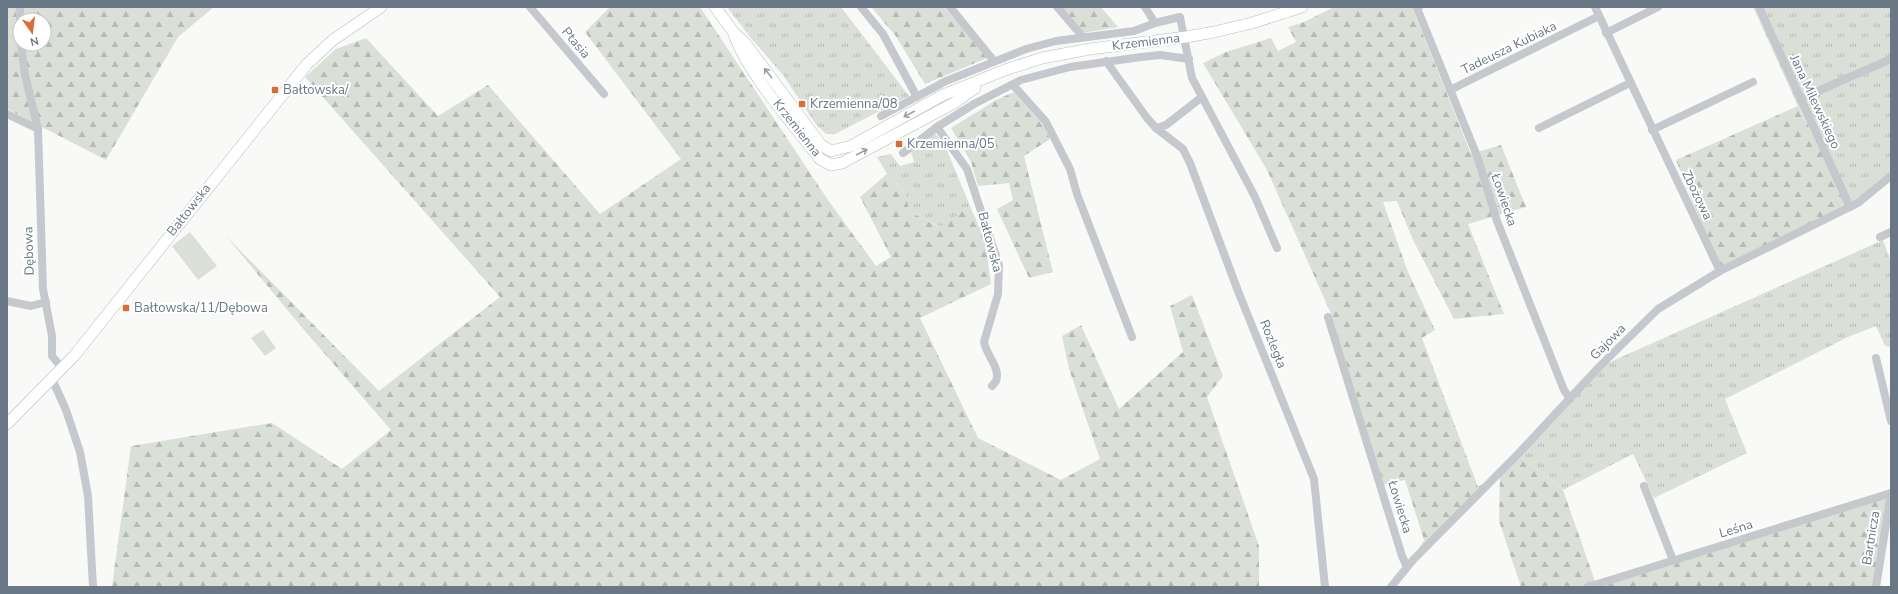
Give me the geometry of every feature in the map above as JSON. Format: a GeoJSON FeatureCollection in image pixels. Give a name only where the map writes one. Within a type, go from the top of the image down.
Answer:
{"type":"FeatureCollection","features":[{"type":"Feature","properties":{"kind":"main road","name":"Bałtowska"},"geometry":{"type":"LineString","coordinates":[[7,424],[62,368],[119,300],[307,64],[333,40],[382,7]]}},
{"type":"Feature","properties":{"kind":"main road","name":"Krzemienna"},"geometry":{"type":"LineString","coordinates":[[714,7],[734,33],[739,48],[766,88],[820,159],[831,165],[842,163],[954,103],[990,78],[1005,70],[1042,58],[1090,49],[1186,37],[1252,23],[1302,7]]}},
{"type":"Feature","properties":{"kind":"street","name":"Ptasia"},"geometry":{"type":"LineString","coordinates":[[530,7],[604,94]]}},
{"type":"Feature","properties":{"kind":"street"},"geometry":{"type":"LineString","coordinates":[[861,7],[883,34],[917,97]]}},
{"type":"Feature","properties":{"kind":"street"},"geometry":{"type":"LineString","coordinates":[[950,7],[994,61]]}},
{"type":"Feature","properties":{"kind":"street"},"geometry":{"type":"LineString","coordinates":[[1057,7],[1083,37]]}},
{"type":"Feature","properties":{"kind":"street"},"geometry":{"type":"LineString","coordinates":[[1145,7],[1155,23]]}},
{"type":"Feature","properties":{"kind":"street","name":"Łowiecka"},"geometry":{"type":"LineString","coordinates":[[1418,7],[1476,156],[1498,221],[1564,390],[1570,399]]}},
{"type":"Feature","properties":{"kind":"street","name":"Zbożowa"},"geometry":{"type":"LineString","coordinates":[[1595,7],[1720,271]]}},
{"type":"Feature","properties":{"kind":"street"},"geometry":{"type":"LineString","coordinates":[[1606,33],[1658,7]]}},
{"type":"Feature","properties":{"kind":"street","name":"Jana Milewskiego"},"geometry":{"type":"LineString","coordinates":[[1759,7],[1850,207]]}},
{"type":"Feature","properties":{"kind":"street","name":"Tadeusza Kubiaka"},"geometry":{"type":"LineString","coordinates":[[1450,90],[1599,16]]}},
{"type":"Feature","properties":{"kind":"street"},"geometry":{"type":"LineString","coordinates":[[882,116],[946,82],[994,61],[1056,41],[1134,31],[1155,23],[1180,17],[1186,37],[1192,78],[1255,197],[1277,248]]}},
{"type":"Feature","properties":{"kind":"street","name":"Dębowa"},"geometry":{"type":"LineString","coordinates":[[23,52],[25,75],[38,129],[41,186],[40,232],[43,289],[52,336],[52,356],[62,368]]}},
{"type":"Feature","properties":{"kind":"street"},"geometry":{"type":"LineString","coordinates":[[903,153],[937,127],[974,104],[1021,80],[1042,74],[1106,62],[1160,55],[1189,59]]}},
{"type":"Feature","properties":{"kind":"street"},"geometry":{"type":"LineString","coordinates":[[1800,99],[1891,59]]}},
{"type":"Feature","properties":{"kind":"street","name":"Rozległa"},"geometry":{"type":"LineString","coordinates":[[1106,62],[1156,128],[1183,149],[1190,163],[1238,291],[1314,479],[1325,587]]}},
{"type":"Feature","properties":{"kind":"street"},"geometry":{"type":"LineString","coordinates":[[1652,130],[1753,82]]}},
{"type":"Feature","properties":{"kind":"street"},"geometry":{"type":"LineString","coordinates":[[1539,128],[1630,83]]}},
{"type":"Feature","properties":{"kind":"street"},"geometry":{"type":"LineString","coordinates":[[1013,85],[1046,122],[1070,169],[1077,194],[1132,337]]}},
{"type":"Feature","properties":{"kind":"street"},"geometry":{"type":"LineString","coordinates":[[1156,128],[1166,124],[1202,97]]}},
{"type":"Feature","properties":{"kind":"street"},"geometry":{"type":"LineString","coordinates":[[7,114],[38,129]]}},
{"type":"Feature","properties":{"kind":"street","name":"Bałtowska"},"geometry":{"type":"LineString","coordinates":[[937,127],[967,169],[999,265],[998,294],[984,342],[998,376],[992,386]]}},
{"type":"Feature","properties":{"kind":"street","name":"Gajowa"},"geometry":{"type":"LineString","coordinates":[[1391,587],[1407,567],[1658,309],[1720,271],[1858,203],[1891,176]]}},
{"type":"Feature","properties":{"kind":"street"},"geometry":{"type":"LineString","coordinates":[[1880,237],[1891,232]]}},
{"type":"Feature","properties":{"kind":"street"},"geometry":{"type":"LineString","coordinates":[[7,300],[31,306],[46,302]]}},
{"type":"Feature","properties":{"kind":"street","name":"Łowiecka"},"geometry":{"type":"LineString","coordinates":[[1328,317],[1402,556],[1407,567]]}},
{"type":"Feature","properties":{"kind":"street"},"geometry":{"type":"LineString","coordinates":[[1876,358],[1891,421]]}},
{"type":"Feature","properties":{"kind":"street"},"geometry":{"type":"LineString","coordinates":[[52,379],[66,410],[80,452],[88,496],[93,587]]}},
{"type":"Feature","properties":{"kind":"street"},"geometry":{"type":"LineString","coordinates":[[1644,486],[1673,560]]}},
{"type":"Feature","properties":{"kind":"street","name":"Leśna"},"geometry":{"type":"LineString","coordinates":[[1588,587],[1673,560],[1747,539],[1785,525],[1891,493]]}},
{"type":"Feature","properties":{"kind":"street","name":"Bartnicza"},"geometry":{"type":"LineString","coordinates":[[1876,587],[1891,493]]}},
{"type":"Feature","properties":{"kind":"green space"},"geometry":{"type":"Polygon","coordinates":[[[7,7],[214,7],[178,37],[106,160],[7,109],[7,7]]]}},
{"type":"Feature","properties":{"kind":"green space"},"geometry":{"type":"Polygon","coordinates":[[[610,7],[700,7],[828,200],[876,266],[891,257],[860,197],[887,174],[904,190],[910,212],[940,227],[970,206],[985,241],[991,284],[920,318],[978,438],[1061,480],[1100,459],[1069,369],[1062,336],[1081,325],[1119,409],[1183,352],[1170,306],[1192,295],[1223,376],[1207,397],[1259,546],[1259,587],[112,587],[131,446],[272,423],[342,469],[391,430],[304,330],[226,236],[379,391],[500,297],[305,77],[336,49],[366,38],[438,116],[488,85],[600,214],[681,159],[585,32],[610,7]]]}},
{"type":"Feature","properties":{"kind":"green space"},"geometry":{"type":"Polygon","coordinates":[[[727,7],[841,7],[909,96],[835,134],[826,134],[815,123],[783,75],[750,37],[727,7]]]}},
{"type":"Feature","properties":{"kind":"green space"},"geometry":{"type":"Polygon","coordinates":[[[871,7],[944,7],[987,55],[987,58],[925,84],[895,35],[871,7]]]}},
{"type":"Feature","properties":{"kind":"green space"},"geometry":{"type":"Polygon","coordinates":[[[1060,7],[1101,7],[1118,27],[1083,33],[1060,7]]]}},
{"type":"Feature","properties":{"kind":"green space"},"geometry":{"type":"Polygon","coordinates":[[[1334,7],[1412,7],[1471,154],[1501,145],[1526,207],[1468,224],[1504,314],[1454,319],[1413,240],[1397,201],[1383,202],[1408,272],[1435,330],[1422,338],[1478,487],[1500,472],[1518,454],[1563,490],[1596,584],[1891,493],[1876,587],[1521,587],[1499,521],[1500,473],[1407,567],[1424,540],[1405,480],[1384,485],[1332,316],[1267,170],[1203,63],[1226,52],[1271,38],[1278,51],[1296,42],[1288,27],[1304,22],[1334,7]]]}},
{"type":"Feature","properties":{"kind":"green space"},"geometry":{"type":"Polygon","coordinates":[[[1753,7],[1891,7],[1891,176],[1850,207],[1798,106],[1753,7]]]}},
{"type":"Feature","properties":{"kind":"green space"},"geometry":{"type":"Polygon","coordinates":[[[1014,92],[1046,129],[1050,139],[1024,156],[1053,272],[1029,278],[997,209],[1013,200],[1009,183],[978,186],[971,162],[951,128],[996,100],[1014,92]]]}},
{"type":"Feature","properties":{"kind":"green space"},"geometry":{"type":"Polygon","coordinates":[[[1798,106],[1850,207],[1720,271],[1676,160],[1798,106]]]}},
{"type":"Feature","properties":{"kind":"green space"},"geometry":{"type":"Polygon","coordinates":[[[935,133],[946,148],[970,206],[941,227],[910,212],[904,190],[887,174],[877,157],[891,154],[900,166],[914,162],[911,152],[935,133]]]}},
{"type":"Feature","properties":{"kind":"green space"},"geometry":{"type":"Polygon","coordinates":[[[190,232],[217,266],[198,280],[172,246],[190,232]]]}},
{"type":"Feature","properties":{"kind":"green space"},"geometry":{"type":"Polygon","coordinates":[[[1883,240],[1891,262],[1891,347],[1885,346],[1876,326],[1848,337],[1725,399],[1747,453],[1654,498],[1633,454],[1563,490],[1518,454],[1599,367],[1883,240]]]}},
{"type":"Feature","properties":{"kind":"green space"},"geometry":{"type":"Polygon","coordinates":[[[263,330],[276,348],[265,356],[251,338],[263,330]]]}},
{"type":"Feature","properties":{"kind":"place","name":"Bałtowska/"},"geometry":{"type":"Point","coordinates":[275,90]}},
{"type":"Feature","properties":{"kind":"place","name":"Krzemienna/08"},"geometry":{"type":"Point","coordinates":[802,104]}},
{"type":"Feature","properties":{"kind":"place","name":"Krzemienna/05"},"geometry":{"type":"Point","coordinates":[899,144]}},
{"type":"Feature","properties":{"kind":"place","name":"Bałtowska/11/Dębowa"},"geometry":{"type":"Point","coordinates":[126,308]}}]}
